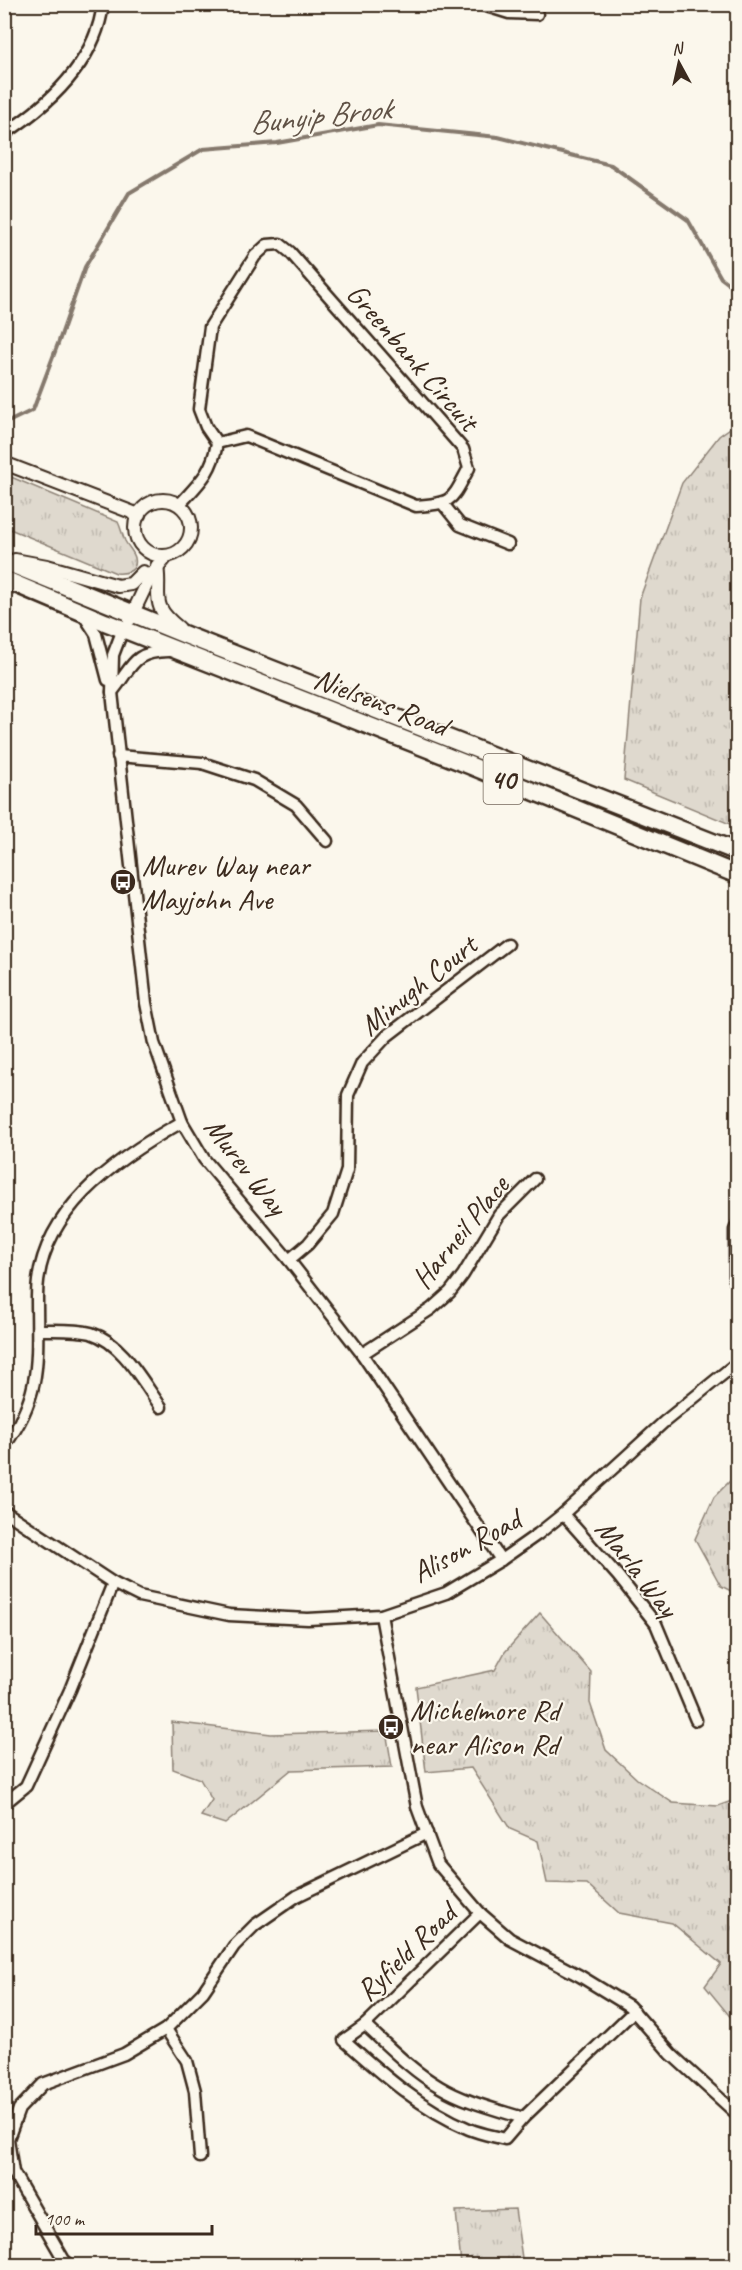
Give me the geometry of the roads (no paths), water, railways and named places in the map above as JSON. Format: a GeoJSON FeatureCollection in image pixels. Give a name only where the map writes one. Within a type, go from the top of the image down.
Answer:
{"type":"FeatureCollection","features":[{"type":"Feature","properties":{"kind":"main road","name":"Nielsens Road"},"geometry":{"type":"LineString","coordinates":[[4,559],[188,636],[738,852]]}},
{"type":"Feature","properties":{"kind":"main road","name":"Nielsens Road"},"geometry":{"type":"LineString","coordinates":[[4,579],[123,629],[469,765],[738,875]]}},
{"type":"Feature","properties":{"kind":"street"},"geometry":{"type":"LineString","coordinates":[[4,134],[24,121],[55,95],[81,63],[100,22],[103,4]]}},
{"type":"Feature","properties":{"kind":"street"},"geometry":{"type":"LineString","coordinates":[[480,4],[510,13],[537,14]]}},
{"type":"Feature","properties":{"kind":"street","name":"Greenbank Circuit"},"geometry":{"type":"LineString","coordinates":[[217,442],[206,427],[200,408],[210,327],[255,256],[267,245],[280,244],[290,252],[463,449],[469,468],[453,497],[443,504]]}},
{"type":"Feature","properties":{"kind":"street"},"geometry":{"type":"LineString","coordinates":[[179,506],[204,479],[214,461],[217,442],[246,436],[416,506],[443,504],[460,525],[508,544]]}},
{"type":"Feature","properties":{"kind":"street"},"geometry":{"type":"LineString","coordinates":[[4,463],[139,515]]}},
{"type":"Feature","properties":{"kind":"street"},"geometry":{"type":"LineString","coordinates":[[131,611],[158,566],[166,556],[183,548],[190,534],[187,515],[179,506],[167,501],[154,502],[139,515],[136,535],[145,549],[154,554],[166,556]]}},
{"type":"Feature","properties":{"kind":"street"},"geometry":{"type":"LineString","coordinates":[[123,629],[143,572],[145,549]]}},
{"type":"Feature","properties":{"kind":"street"},"geometry":{"type":"LineString","coordinates":[[4,559],[46,566],[118,586],[131,584],[143,572]]}},
{"type":"Feature","properties":{"kind":"street"},"geometry":{"type":"LineString","coordinates":[[158,566],[157,595],[160,606],[169,621],[188,636]]}},
{"type":"Feature","properties":{"kind":"street"},"geometry":{"type":"LineString","coordinates":[[81,611],[96,634],[112,692]]}},
{"type":"Feature","properties":{"kind":"street","name":"Murev Way"},"geometry":{"type":"LineString","coordinates":[[123,629],[113,655],[112,692],[147,1013],[156,1051],[182,1122],[204,1159],[290,1260],[363,1354],[501,1560]]}},
{"type":"Feature","properties":{"kind":"street"},"geometry":{"type":"LineString","coordinates":[[112,692],[128,666],[139,657],[156,651],[177,650]]}},
{"type":"Feature","properties":{"kind":"street"},"geometry":{"type":"LineString","coordinates":[[118,756],[202,763],[254,780],[296,805],[327,841]]}},
{"type":"Feature","properties":{"kind":"street","name":"Minugh Court"},"geometry":{"type":"LineString","coordinates":[[290,1260],[308,1244],[333,1214],[347,1170],[348,1095],[362,1063],[387,1036],[507,944]]}},
{"type":"Feature","properties":{"kind":"street"},"geometry":{"type":"LineString","coordinates":[[4,1446],[21,1422],[35,1382],[39,1330],[37,1296],[39,1275],[45,1251],[56,1228],[70,1209],[111,1167],[140,1146],[182,1122]]}},
{"type":"Feature","properties":{"kind":"street","name":"Harneil Place"},"geometry":{"type":"LineString","coordinates":[[363,1354],[431,1310],[450,1292],[463,1275],[499,1215],[535,1179]]}},
{"type":"Feature","properties":{"kind":"street"},"geometry":{"type":"LineString","coordinates":[[738,1223],[735,1230],[735,1271],[738,1288]]}},
{"type":"Feature","properties":{"kind":"street"},"geometry":{"type":"LineString","coordinates":[[39,1330],[88,1332],[102,1338],[124,1356],[161,1407]]}},
{"type":"Feature","properties":{"kind":"street","name":"Alison Road"},"geometry":{"type":"LineString","coordinates":[[4,1511],[113,1583],[139,1596],[229,1615],[308,1619],[381,1614],[446,1593],[501,1560],[563,1514],[664,1422],[738,1362]]}},
{"type":"Feature","properties":{"kind":"street","name":"Marla Way"},"geometry":{"type":"LineString","coordinates":[[563,1514],[618,1576],[656,1624],[696,1720]]}},
{"type":"Feature","properties":{"kind":"street"},"geometry":{"type":"LineString","coordinates":[[4,1804],[26,1786],[70,1690],[113,1583]]}},
{"type":"Feature","properties":{"kind":"street"},"geometry":{"type":"LineString","coordinates":[[381,1614],[415,1796],[438,1864],[480,1913],[510,1939],[579,1976],[634,2011],[671,2054],[738,2115]]}},
{"type":"Feature","properties":{"kind":"street"},"geometry":{"type":"LineString","coordinates":[[71,2265],[64,2260],[13,2172],[8,2139],[19,2109],[43,2084],[124,2054],[166,2029],[202,1992],[234,1946],[255,1925],[297,1896],[427,1833]]}},
{"type":"Feature","properties":{"kind":"street","name":"Ryfield Road"},"geometry":{"type":"LineString","coordinates":[[480,1913],[365,2025],[344,2040],[378,2071],[428,2109],[470,2130],[505,2139],[523,2118],[634,2011]]}},
{"type":"Feature","properties":{"kind":"street","name":"Ryfield Road"},"geometry":{"type":"LineString","coordinates":[[365,2025],[398,2056],[440,2087],[476,2103],[523,2118]]}},
{"type":"Feature","properties":{"kind":"street"},"geometry":{"type":"LineString","coordinates":[[166,2029],[187,2061],[195,2091],[200,2157]]}},
{"type":"Feature","properties":{"kind":"waterway","name":"Bunyip Brook"},"geometry":{"type":"LineString","coordinates":[[4,424],[33,410],[85,267],[129,193],[203,149],[277,143],[378,125],[498,137],[611,165],[688,220],[721,278],[738,291]]}},
{"type":"Feature","properties":{"kind":"place","name":"Murev Way near Mayjohn Ave"},"geometry":{"type":"Point","coordinates":[123,882]}},
{"type":"Feature","properties":{"kind":"place","name":"Michelmore Rd near Alison Rd"},"geometry":{"type":"Point","coordinates":[391,1727]}}]}
